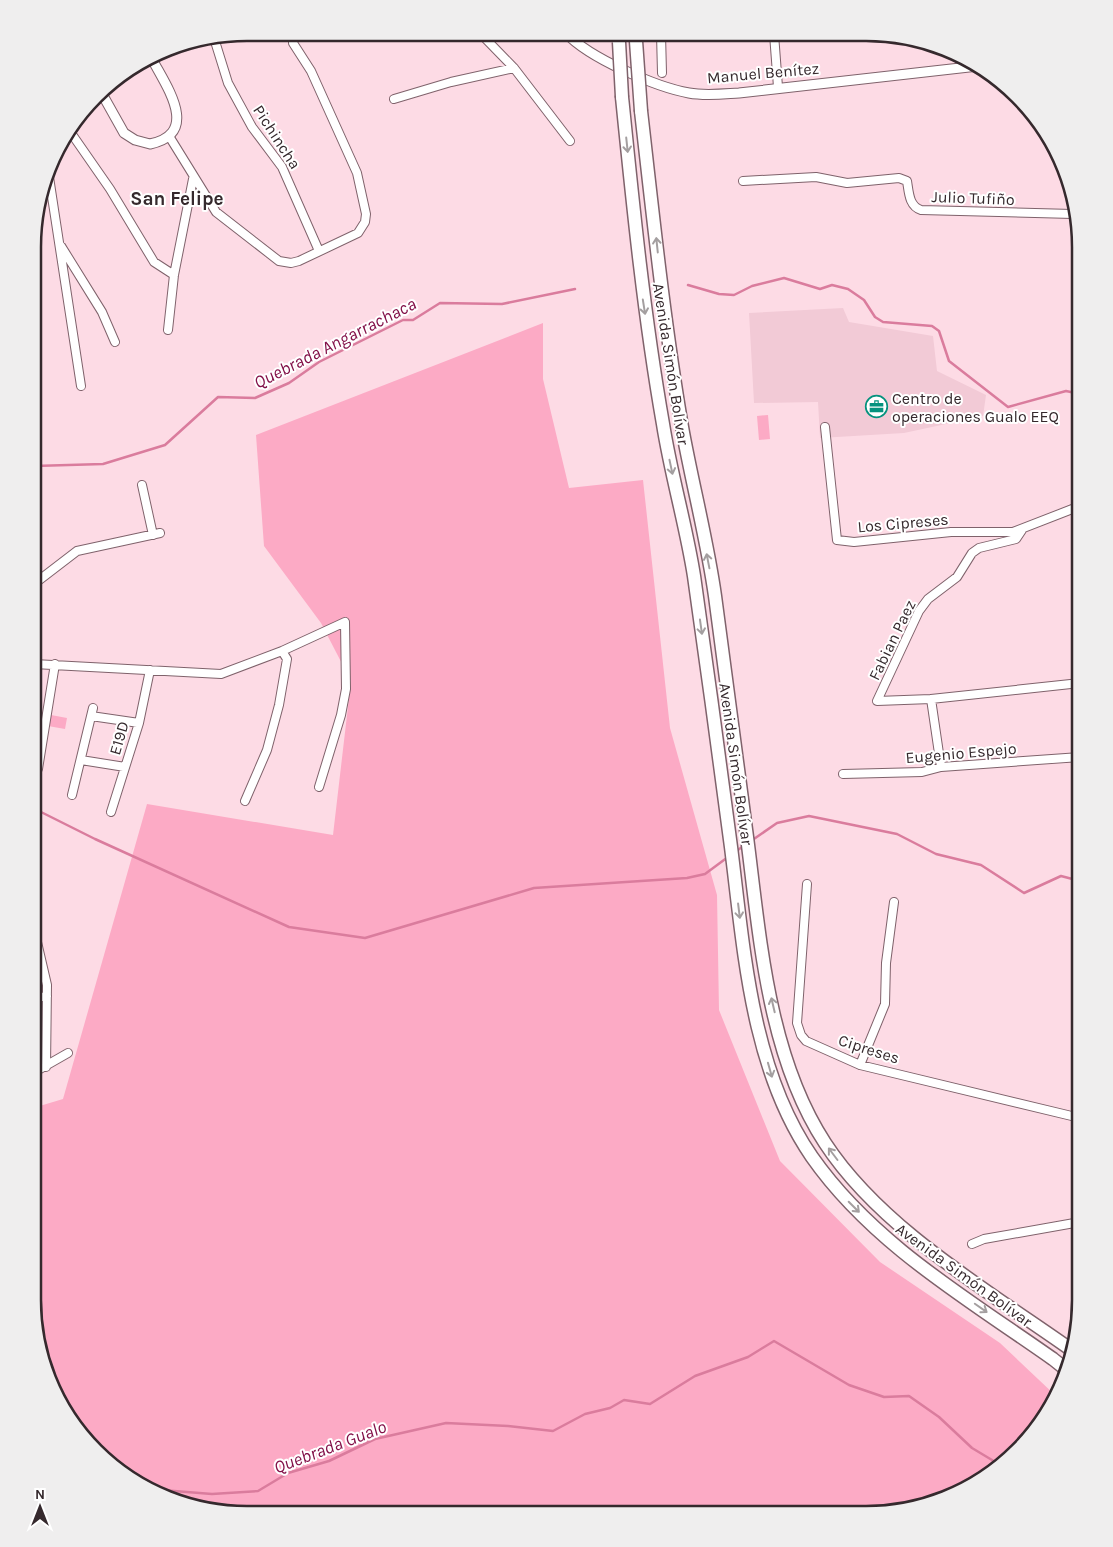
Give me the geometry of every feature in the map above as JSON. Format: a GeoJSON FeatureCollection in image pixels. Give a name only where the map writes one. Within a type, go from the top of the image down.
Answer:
{"type":"FeatureCollection","features":[{"type":"Feature","properties":{"kind":"highway","name":"Avenida Simón Bolívar"},"geometry":{"type":"LineString","coordinates":[[618,41],[642,293],[663,428],[693,571],[748,978],[769,1066],[787,1112],[811,1156],[841,1194],[882,1235],[937,1278],[1061,1366]]}},
{"type":"Feature","properties":{"kind":"highway","name":"Avenida Simón Bolívar"},"geometry":{"type":"LineString","coordinates":[[635,41],[641,110],[662,292],[682,428],[714,590],[768,984],[787,1063],[805,1108],[825,1143],[849,1176],[893,1219],[940,1257],[1066,1347]]}},
{"type":"Feature","properties":{"kind":"street"},"geometry":{"type":"LineString","coordinates":[[169,136],[210,205],[223,219],[279,262],[291,263],[358,233],[365,222],[366,208],[357,173],[312,70],[293,41]]}},
{"type":"Feature","properties":{"kind":"street"},"geometry":{"type":"LineString","coordinates":[[488,41],[514,68],[570,141]]}},
{"type":"Feature","properties":{"kind":"street","name":"Manuel Benítez"},"geometry":{"type":"LineString","coordinates":[[575,41],[582,48],[611,65],[689,93],[720,94],[966,67]]}},
{"type":"Feature","properties":{"kind":"street"},"geometry":{"type":"LineString","coordinates":[[661,41],[662,73]]}},
{"type":"Feature","properties":{"kind":"street"},"geometry":{"type":"LineString","coordinates":[[775,41],[778,87]]}},
{"type":"Feature","properties":{"kind":"street","name":"Pichincha"},"geometry":{"type":"LineString","coordinates":[[216,44],[228,83],[252,127],[282,167],[320,251]]}},
{"type":"Feature","properties":{"kind":"street"},"geometry":{"type":"LineString","coordinates":[[105,99],[128,136],[150,144],[169,136],[177,122],[176,106],[154,64]]}},
{"type":"Feature","properties":{"kind":"street"},"geometry":{"type":"LineString","coordinates":[[394,99],[451,82],[514,68]]}},
{"type":"Feature","properties":{"kind":"street"},"geometry":{"type":"LineString","coordinates":[[74,137],[110,189],[154,262],[174,275]]}},
{"type":"Feature","properties":{"kind":"street","name":"Julio Tufiño"},"geometry":{"type":"LineString","coordinates":[[743,181],[816,176],[847,183],[899,178],[907,182],[911,203],[915,208],[921,210],[1069,214]]}},
{"type":"Feature","properties":{"kind":"street"},"geometry":{"type":"LineString","coordinates":[[168,330],[174,275],[193,179]]}},
{"type":"Feature","properties":{"kind":"street"},"geometry":{"type":"LineString","coordinates":[[50,186],[81,386]]}},
{"type":"Feature","properties":{"kind":"street"},"geometry":{"type":"LineString","coordinates":[[59,241],[102,312],[115,342]]}},
{"type":"Feature","properties":{"kind":"street","name":"Los Cipreses"},"geometry":{"type":"LineString","coordinates":[[825,427],[838,540],[854,542],[951,532],[1022,530],[1072,509]]}},
{"type":"Feature","properties":{"kind":"street"},"geometry":{"type":"LineString","coordinates":[[41,578],[77,550],[156,534],[142,485]]}},
{"type":"Feature","properties":{"kind":"street","name":"Fabian Paez"},"geometry":{"type":"LineString","coordinates":[[1022,530],[1016,539],[979,548],[972,553],[957,577],[928,599],[919,611],[878,701],[931,699],[1072,684]]}},
{"type":"Feature","properties":{"kind":"street"},"geometry":{"type":"LineString","coordinates":[[41,664],[221,674],[282,651],[345,622],[346,689],[341,715],[320,787]]}},
{"type":"Feature","properties":{"kind":"street"},"geometry":{"type":"LineString","coordinates":[[245,801],[267,750],[279,705],[287,659],[282,651]]}},
{"type":"Feature","properties":{"kind":"street"},"geometry":{"type":"LineString","coordinates":[[41,750],[55,664]]}},
{"type":"Feature","properties":{"kind":"street","name":"E19D"},"geometry":{"type":"LineString","coordinates":[[111,812],[138,723],[150,670]]}},
{"type":"Feature","properties":{"kind":"street"},"geometry":{"type":"LineString","coordinates":[[931,699],[941,767]]}},
{"type":"Feature","properties":{"kind":"street"},"geometry":{"type":"LineString","coordinates":[[72,795],[92,712],[138,723]]}},
{"type":"Feature","properties":{"kind":"street","name":"Eugenio Espejo"},"geometry":{"type":"LineString","coordinates":[[843,774],[922,772],[941,767],[1072,758]]}},
{"type":"Feature","properties":{"kind":"street"},"geometry":{"type":"LineString","coordinates":[[81,760],[125,767]]}},
{"type":"Feature","properties":{"kind":"street","name":"Cipreses"},"geometry":{"type":"LineString","coordinates":[[807,884],[799,1030],[806,1041],[860,1065],[1072,1116]]}},
{"type":"Feature","properties":{"kind":"street"},"geometry":{"type":"LineString","coordinates":[[860,1065],[885,1004],[886,963],[894,902]]}},
{"type":"Feature","properties":{"kind":"street"},"geometry":{"type":"LineString","coordinates":[[41,966],[47,996],[46,1067]]}},
{"type":"Feature","properties":{"kind":"street"},"geometry":{"type":"LineString","coordinates":[[41,997],[47,996]]}},
{"type":"Feature","properties":{"kind":"street"},"geometry":{"type":"LineString","coordinates":[[41,1069],[68,1053]]}},
{"type":"Feature","properties":{"kind":"street"},"geometry":{"type":"LineString","coordinates":[[972,1244],[984,1239],[1072,1223]]}},
{"type":"Feature","properties":{"kind":"shaded area"},"geometry":{"type":"Polygon","coordinates":[[[843,308],[849,322],[933,336],[937,371],[986,395],[983,416],[904,433],[820,438],[818,402],[754,403],[749,313],[843,308]]]}},
{"type":"Feature","properties":{"kind":"shaded area"},"geometry":{"type":"Polygon","coordinates":[[[543,323],[543,379],[569,488],[643,480],[670,728],[717,895],[719,1010],[780,1161],[880,1262],[1000,1343],[1050,1391],[1037,1414],[1021,1436],[1002,1455],[980,1471],[945,1490],[919,1499],[893,1504],[866,1506],[247,1506],[220,1504],[194,1499],[168,1490],[144,1478],[111,1455],[92,1436],[76,1414],[52,1366],[43,1327],[41,1300],[41,1106],[63,1099],[147,804],[333,835],[351,681],[321,623],[264,546],[256,435],[543,323]]]}},
{"type":"Feature","properties":{"kind":"shaded area"},"geometry":{"type":"Polygon","coordinates":[[[768,415],[770,439],[759,440],[757,416],[768,415]]]}},
{"type":"Feature","properties":{"kind":"shaded area"},"geometry":{"type":"Polygon","coordinates":[[[51,715],[67,718],[65,729],[48,726],[51,715]]]}},
{"type":"Feature","properties":{"kind":"waterway","name":"Quebrada Angarrachaca"},"geometry":{"type":"LineString","coordinates":[[688,285],[719,294],[734,295],[752,286],[784,278],[820,289],[832,285],[848,289],[864,300],[875,317],[883,322],[932,326],[939,331],[949,361],[1008,407],[1066,391],[1072,392]]}},
{"type":"Feature","properties":{"kind":"waterway","name":"Quebrada Angarrachaca"},"geometry":{"type":"LineString","coordinates":[[41,466],[103,464],[165,445],[218,397],[255,398],[289,383],[319,362],[403,320],[413,320],[440,303],[502,304],[575,289]]}},
{"type":"Feature","properties":{"kind":"waterway"},"geometry":{"type":"LineString","coordinates":[[41,812],[95,839],[289,927],[365,938],[534,888],[687,878],[705,874],[728,857]]}},
{"type":"Feature","properties":{"kind":"waterway"},"geometry":{"type":"LineString","coordinates":[[751,841],[777,823],[809,816],[897,834],[936,854],[981,865],[1024,893],[1061,876],[1072,879]]}},
{"type":"Feature","properties":{"kind":"waterway"},"geometry":{"type":"LineString","coordinates":[[735,852],[745,845]]}},
{"type":"Feature","properties":{"kind":"waterway","name":"Quebrada Gualo"},"geometry":{"type":"LineString","coordinates":[[170,1491],[212,1494],[258,1491],[288,1473],[329,1461],[375,1439],[446,1423],[508,1426],[553,1431],[585,1414],[610,1408],[624,1400],[650,1404],[695,1376],[748,1357],[774,1341],[849,1385],[884,1397],[909,1396],[939,1417],[972,1448],[993,1461]]}},
{"type":"Feature","properties":{"kind":"place","name":"Centro de operaciones Gualo EEQ"},"geometry":{"type":"Point","coordinates":[876,407]}},
{"type":"Feature","properties":{"kind":"district","name":"San Felipe"},"geometry":{"type":"Point","coordinates":[177,199]}}]}
